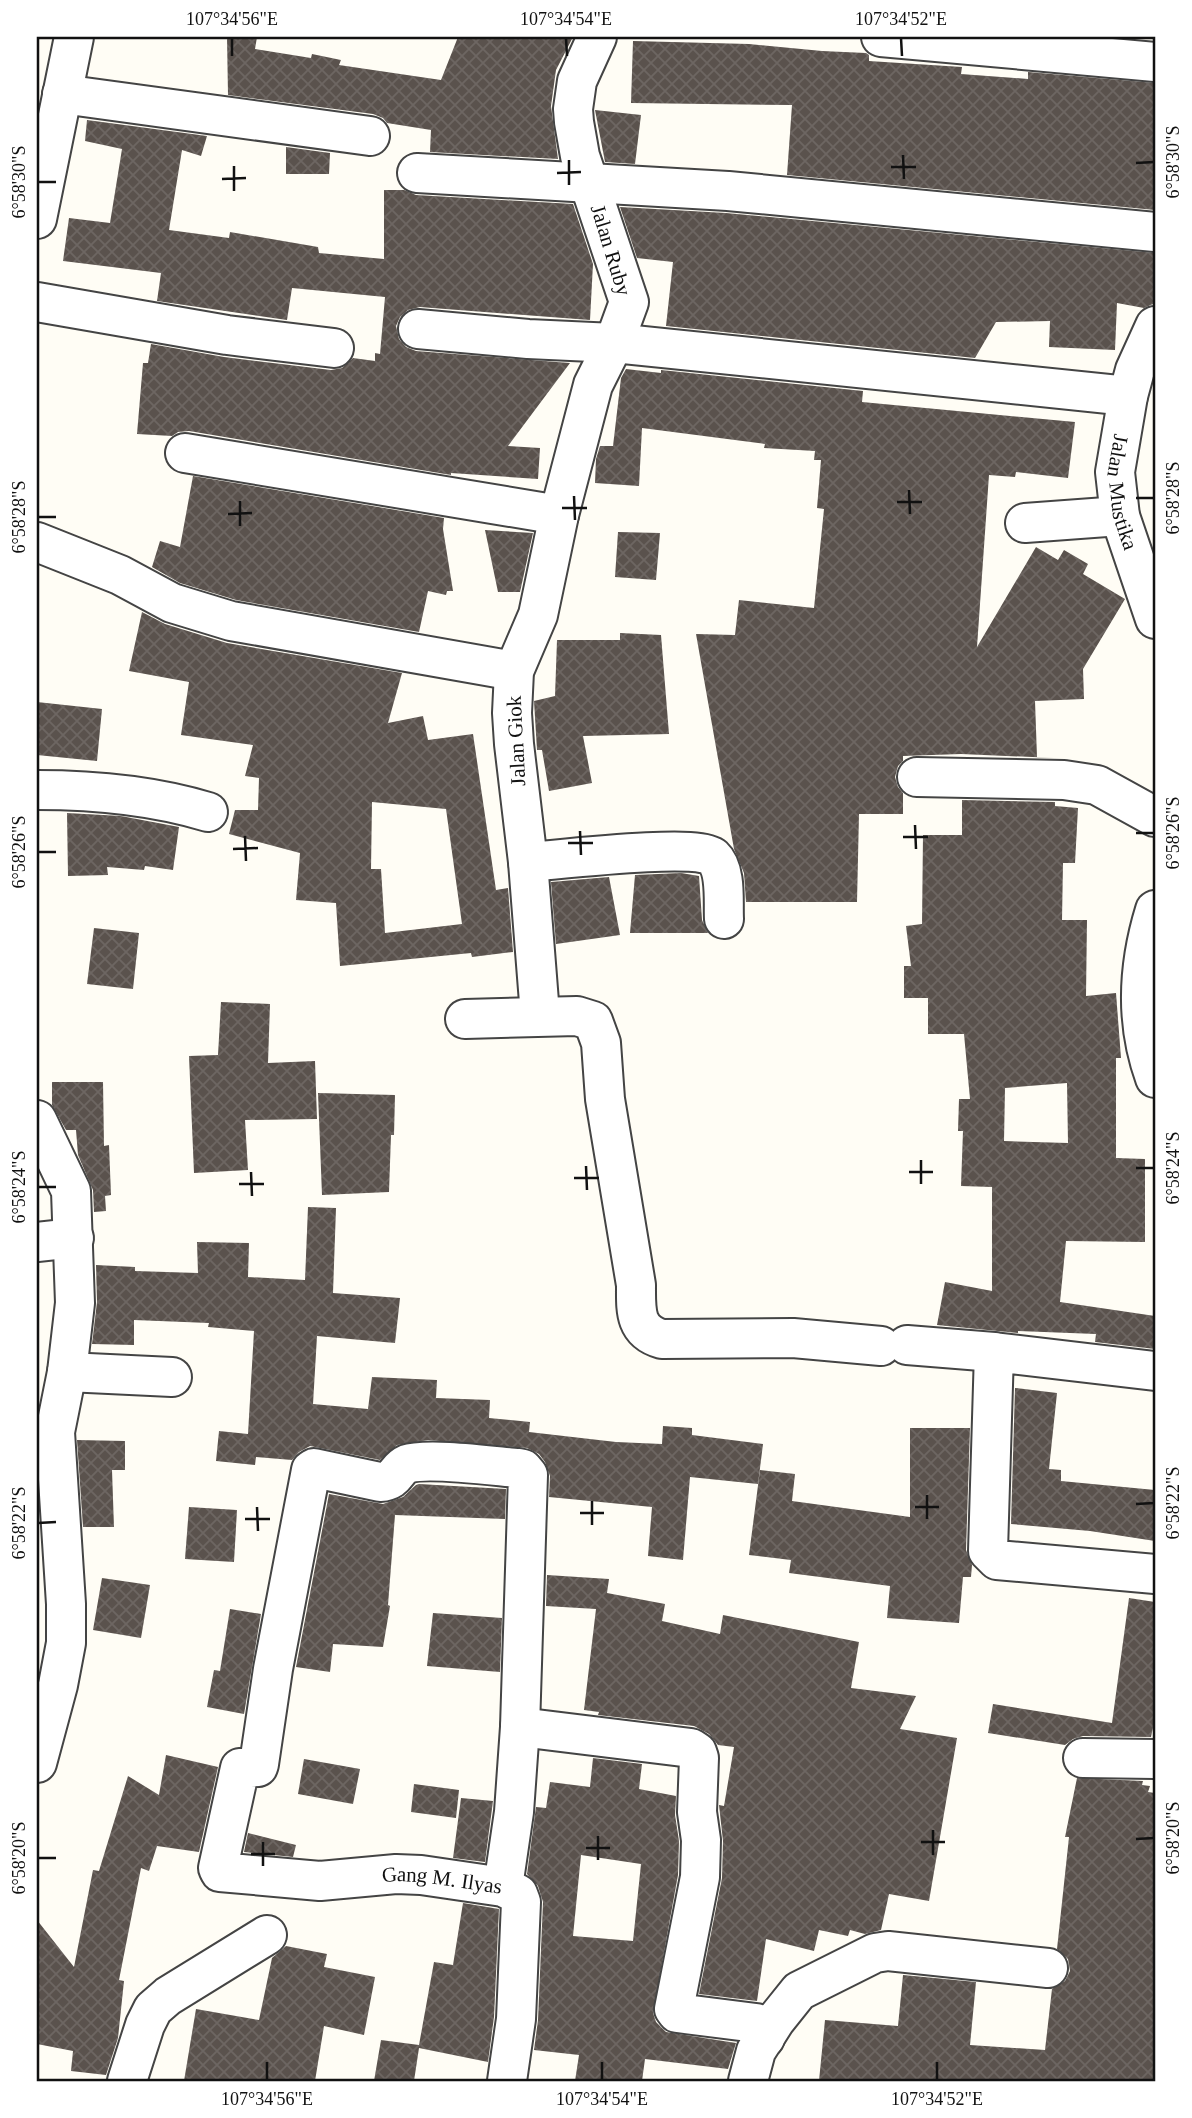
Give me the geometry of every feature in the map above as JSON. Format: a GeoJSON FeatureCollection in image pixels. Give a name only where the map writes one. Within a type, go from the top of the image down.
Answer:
{"type":"FeatureCollection","features":[{"type":"Feature","properties":{"kind":"street"},"geometry":{"type":"LineString","coordinates":[[37,219],[41,174],[74,37]]}},
{"type":"Feature","properties":{"kind":"street","name":"Jalan Ruby"},"geometry":{"type":"LineString","coordinates":[[597,37],[577,81],[573,109],[580,156],[629,302],[614,343]]}},
{"type":"Feature","properties":{"kind":"street"},"geometry":{"type":"LineString","coordinates":[[881,37],[1155,62]]}},
{"type":"Feature","properties":{"kind":"street"},"geometry":{"type":"LineString","coordinates":[[62,94],[370,136]]}},
{"type":"Feature","properties":{"kind":"street"},"geometry":{"type":"LineString","coordinates":[[417,173],[728,191],[1155,232]]}},
{"type":"Feature","properties":{"kind":"street"},"geometry":{"type":"LineString","coordinates":[[37,302],[227,335],[334,348]]}},
{"type":"Feature","properties":{"kind":"street","name":"Jalan Mustika"},"geometry":{"type":"LineString","coordinates":[[1155,326],[1135,370],[1115,472],[1119,516],[1155,619]]}},
{"type":"Feature","properties":{"kind":"street"},"geometry":{"type":"LineString","coordinates":[[418,329],[528,339],[614,343],[1128,396]]}},
{"type":"Feature","properties":{"kind":"street","name":"Jalan Giok"},"geometry":{"type":"LineString","coordinates":[[540,1015],[528,862],[512,723],[514,671],[538,615],[559,515],[593,385],[614,343]]}},
{"type":"Feature","properties":{"kind":"street"},"geometry":{"type":"LineString","coordinates":[[185,453],[559,515]]}},
{"type":"Feature","properties":{"kind":"street"},"geometry":{"type":"LineString","coordinates":[[1025,523],[1119,516]]}},
{"type":"Feature","properties":{"kind":"street"},"geometry":{"type":"LineString","coordinates":[[37,542],[120,575],[172,603],[231,621],[514,671]]}},
{"type":"Feature","properties":{"kind":"street"},"geometry":{"type":"LineString","coordinates":[[917,777],[1065,780],[1097,785],[1155,817]]}},
{"type":"Feature","properties":{"kind":"street"},"geometry":{"type":"LineString","coordinates":[[37,790],[83,790],[143,796],[170,800],[208,813]]}},
{"type":"Feature","properties":{"kind":"street"},"geometry":{"type":"LineString","coordinates":[[528,862],[647,852],[708,853],[716,860],[722,878],[724,919]]}},
{"type":"Feature","properties":{"kind":"street"},"geometry":{"type":"LineString","coordinates":[[1155,910],[1145,944],[1141,988],[1144,1039],[1155,1078]]}},
{"type":"Feature","properties":{"kind":"street"},"geometry":{"type":"LineString","coordinates":[[465,1019],[540,1015],[577,1016],[593,1021],[598,1033],[605,1099],[636,1285],[636,1307],[640,1326],[649,1335],[662,1339],[793,1338],[994,1352],[1155,1371]]}},
{"type":"Feature","properties":{"kind":"street"},"geometry":{"type":"LineString","coordinates":[[37,1120],[71,1191],[74,1238],[74,1323],[55,1432],[66,1643],[37,1763]]}},
{"type":"Feature","properties":{"kind":"street"},"geometry":{"type":"LineString","coordinates":[[37,1242],[74,1238]]}},
{"type":"Feature","properties":{"kind":"street"},"geometry":{"type":"LineString","coordinates":[[994,1352],[989,1554],[997,1559],[1155,1574]]}},
{"type":"Feature","properties":{"kind":"street"},"geometry":{"type":"LineString","coordinates":[[67,1372],[172,1377]]}},
{"type":"Feature","properties":{"kind":"street","name":"Gang M. Ilyas"},"geometry":{"type":"LineString","coordinates":[[507,2081],[515,2030],[521,1902],[518,1894],[503,1887],[421,1875],[396,1874],[302,1881],[220,1872],[218,1868],[240,1768],[258,1767],[259,1764],[264,1718],[312,1469],[380,1482],[393,1478],[402,1466],[408,1464],[440,1462],[518,1468],[526,1471],[528,1479],[520,1727]]}},
{"type":"Feature","properties":{"kind":"street"},"geometry":{"type":"LineString","coordinates":[[503,1887],[514,1812],[520,1727],[691,1748],[697,1752],[699,1758],[697,1812],[701,1840],[700,1877],[674,2009],[677,2013],[756,2023],[762,2025],[765,2038]]}},
{"type":"Feature","properties":{"kind":"street"},"geometry":{"type":"LineString","coordinates":[[1083,1758],[1155,1759]]}},
{"type":"Feature","properties":{"kind":"street"},"geometry":{"type":"LineString","coordinates":[[127,2081],[153,2009],[168,1996],[267,1935]]}},
{"type":"Feature","properties":{"kind":"street"},"geometry":{"type":"LineString","coordinates":[[748,2081],[756,2051],[799,1991],[875,1953],[888,1951],[1048,1968]]}},
{"type":"Feature","properties":{"kind":"building"},"geometry":{"type":"Polygon","coordinates":[[[227,37],[257,37],[255,49],[311,58],[312,54],[341,60],[339,65],[441,80],[458,37],[573,37],[556,70],[551,106],[558,159],[430,152],[431,130],[387,123],[373,114],[228,95],[227,37]]]}},
{"type":"Feature","properties":{"kind":"building"},"geometry":{"type":"Polygon","coordinates":[[[633,41],[749,44],[866,53],[869,55],[869,61],[962,67],[961,74],[1028,79],[1028,72],[1155,83],[1155,210],[787,175],[792,105],[631,103],[633,41]]]}},
{"type":"Feature","properties":{"kind":"building"},"geometry":{"type":"Polygon","coordinates":[[[595,110],[641,115],[635,164],[605,162],[595,110]]]}},
{"type":"Feature","properties":{"kind":"building"},"geometry":{"type":"Polygon","coordinates":[[[87,120],[207,136],[201,156],[182,150],[169,230],[229,238],[230,232],[318,247],[319,253],[384,259],[384,190],[404,190],[416,195],[573,204],[593,264],[590,320],[420,307],[408,310],[400,317],[396,326],[399,339],[406,347],[416,351],[570,363],[508,446],[540,448],[538,479],[451,475],[189,431],[178,432],[172,436],[137,434],[143,363],[148,363],[151,344],[224,357],[331,370],[342,368],[353,358],[375,361],[375,353],[380,354],[385,297],[292,288],[287,320],[157,301],[161,273],[63,261],[69,218],[110,223],[122,149],[85,141],[87,120]]]}},
{"type":"Feature","properties":{"kind":"building"},"geometry":{"type":"Polygon","coordinates":[[[286,147],[330,153],[329,174],[286,174],[286,147]]]}},
{"type":"Feature","properties":{"kind":"building"},"geometry":{"type":"Polygon","coordinates":[[[620,207],[726,213],[1155,253],[1153,304],[1144,308],[1117,303],[1115,350],[1049,347],[1050,321],[996,322],[975,358],[666,326],[673,262],[637,258],[620,207]]]}},
{"type":"Feature","properties":{"kind":"building"},"geometry":{"type":"Polygon","coordinates":[[[626,369],[661,373],[661,370],[863,391],[862,402],[1075,422],[1068,478],[1016,472],[1015,477],[989,475],[977,647],[1036,547],[1058,560],[1064,550],[1088,564],[1083,574],[1125,599],[1083,669],[1084,699],[1035,701],[1037,757],[1054,758],[961,754],[903,756],[895,777],[903,793],[903,814],[859,814],[857,902],[746,902],[744,873],[734,849],[696,634],[735,635],[739,600],[814,608],[824,509],[817,508],[821,460],[814,460],[815,451],[764,448],[765,444],[642,428],[639,486],[595,483],[596,459],[600,446],[613,446],[621,378],[626,369]]]}},
{"type":"Feature","properties":{"kind":"building"},"geometry":{"type":"Polygon","coordinates":[[[193,476],[444,518],[443,529],[453,591],[447,591],[446,595],[428,591],[419,632],[236,600],[180,583],[152,567],[160,541],[180,547],[193,476]]]}},
{"type":"Feature","properties":{"kind":"building"},"geometry":{"type":"Polygon","coordinates":[[[485,530],[533,533],[520,592],[498,592],[485,530]]]}},
{"type":"Feature","properties":{"kind":"building"},"geometry":{"type":"Polygon","coordinates":[[[618,532],[660,533],[656,580],[615,577],[618,532]]]}},
{"type":"Feature","properties":{"kind":"building"},"geometry":{"type":"Polygon","coordinates":[[[142,612],[165,624],[227,643],[402,673],[388,723],[423,716],[428,740],[473,734],[496,890],[508,888],[513,952],[472,957],[471,953],[340,966],[336,903],[296,900],[300,853],[229,834],[235,810],[258,810],[259,778],[245,776],[253,745],[181,735],[189,682],[129,671],[142,612]],[[372,802],[371,869],[381,869],[385,933],[462,924],[446,809],[372,802]]]}},
{"type":"Feature","properties":{"kind":"building"},"geometry":{"type":"Polygon","coordinates":[[[620,633],[661,635],[669,734],[583,736],[592,783],[549,791],[542,750],[537,750],[534,701],[555,696],[557,640],[620,640],[620,633]]]}},
{"type":"Feature","properties":{"kind":"building"},"geometry":{"type":"Polygon","coordinates":[[[37,702],[102,709],[97,761],[37,755],[37,702]]]}},
{"type":"Feature","properties":{"kind":"building"},"geometry":{"type":"Polygon","coordinates":[[[962,800],[1055,802],[1055,806],[1078,808],[1075,863],[1063,863],[1062,920],[1087,920],[1086,996],[1116,993],[1121,1058],[1116,1058],[1116,1158],[1145,1159],[1145,1242],[1066,1241],[1060,1302],[1155,1316],[1155,1349],[1095,1342],[1096,1334],[1018,1333],[937,1325],[945,1282],[992,1291],[992,1187],[961,1186],[963,1131],[958,1131],[959,1099],[970,1099],[964,1034],[928,1034],[928,998],[904,998],[904,966],[911,966],[906,926],[922,924],[923,835],[962,835],[962,800]],[[1067,1083],[1005,1088],[1004,1141],[1068,1143],[1067,1083]]]}},
{"type":"Feature","properties":{"kind":"building"},"geometry":{"type":"Polygon","coordinates":[[[67,813],[121,816],[179,827],[173,870],[145,866],[144,870],[107,867],[108,875],[68,876],[67,813]]]}},
{"type":"Feature","properties":{"kind":"building"},"geometry":{"type":"Polygon","coordinates":[[[681,873],[699,876],[702,920],[708,933],[630,933],[635,875],[681,873]]]}},
{"type":"Feature","properties":{"kind":"building"},"geometry":{"type":"Polygon","coordinates":[[[609,877],[620,935],[556,944],[551,882],[609,877]]]}},
{"type":"Feature","properties":{"kind":"building"},"geometry":{"type":"Polygon","coordinates":[[[94,928],[139,933],[133,989],[87,984],[94,928]]]}},
{"type":"Feature","properties":{"kind":"building"},"geometry":{"type":"Polygon","coordinates":[[[221,1002],[270,1004],[268,1063],[315,1061],[317,1119],[245,1120],[248,1170],[194,1173],[189,1056],[218,1055],[221,1002]]]}},
{"type":"Feature","properties":{"kind":"building"},"geometry":{"type":"Polygon","coordinates":[[[52,1082],[103,1082],[104,1146],[109,1145],[111,1195],[105,1196],[106,1211],[94,1212],[93,1190],[78,1155],[76,1130],[66,1130],[52,1105],[52,1082]]]}},
{"type":"Feature","properties":{"kind":"building"},"geometry":{"type":"Polygon","coordinates":[[[318,1093],[395,1095],[389,1192],[322,1195],[318,1093]]]}},
{"type":"Feature","properties":{"kind":"building"},"geometry":{"type":"Polygon","coordinates":[[[308,1207],[336,1208],[333,1293],[400,1298],[395,1343],[317,1336],[313,1404],[368,1409],[372,1377],[437,1380],[436,1398],[490,1400],[489,1418],[530,1422],[529,1432],[616,1442],[662,1444],[663,1426],[692,1428],[692,1435],[763,1444],[758,1484],[690,1477],[683,1560],[648,1556],[652,1507],[549,1497],[550,1476],[545,1462],[539,1454],[527,1448],[428,1440],[397,1445],[380,1460],[310,1446],[292,1460],[256,1457],[255,1465],[216,1461],[219,1431],[248,1434],[254,1331],[208,1327],[209,1323],[134,1320],[134,1345],[92,1344],[97,1302],[96,1265],[135,1267],[135,1271],[198,1273],[197,1242],[249,1243],[248,1277],[305,1280],[308,1207]]]}},
{"type":"Feature","properties":{"kind":"building"},"geometry":{"type":"Polygon","coordinates":[[[1015,1388],[1057,1393],[1049,1469],[1061,1470],[1061,1481],[1155,1490],[1155,1541],[1090,1531],[1011,1524],[1015,1388]]]}},
{"type":"Feature","properties":{"kind":"building"},"geometry":{"type":"Polygon","coordinates":[[[910,1428],[970,1428],[966,1550],[972,1565],[971,1577],[963,1577],[959,1623],[887,1618],[890,1586],[789,1573],[791,1560],[749,1555],[760,1470],[795,1474],[792,1501],[910,1517],[910,1428]]]}},
{"type":"Feature","properties":{"kind":"building"},"geometry":{"type":"Polygon","coordinates":[[[77,1440],[125,1441],[125,1470],[112,1470],[114,1527],[83,1527],[77,1440]]]}},
{"type":"Feature","properties":{"kind":"building"},"geometry":{"type":"Polygon","coordinates":[[[419,1484],[506,1489],[505,1519],[395,1515],[390,1606],[383,1647],[333,1644],[330,1672],[296,1667],[329,1494],[383,1504],[403,1497],[419,1484]]]}},
{"type":"Feature","properties":{"kind":"building"},"geometry":{"type":"Polygon","coordinates":[[[189,1507],[237,1510],[234,1562],[185,1559],[189,1507]]]}},
{"type":"Feature","properties":{"kind":"building"},"geometry":{"type":"Polygon","coordinates":[[[547,1575],[609,1579],[607,1593],[665,1604],[662,1621],[720,1634],[723,1615],[859,1642],[851,1688],[916,1696],[900,1729],[957,1738],[929,1901],[889,1894],[881,1930],[865,1934],[850,1930],[848,1936],[819,1930],[814,1951],[766,1939],[757,2001],[699,1994],[722,1878],[723,1841],[719,1805],[724,1806],[734,1747],[718,1745],[709,1734],[694,1726],[598,1715],[599,1712],[584,1710],[596,1609],[546,1606],[547,1575]]]}},
{"type":"Feature","properties":{"kind":"building"},"geometry":{"type":"Polygon","coordinates":[[[102,1578],[150,1585],[141,1638],[93,1630],[102,1578]]]}},
{"type":"Feature","properties":{"kind":"building"},"geometry":{"type":"Polygon","coordinates":[[[1129,1598],[1155,1602],[1155,1718],[1151,1737],[1083,1736],[1065,1745],[988,1733],[993,1704],[1112,1723],[1129,1598]]]}},
{"type":"Feature","properties":{"kind":"building"},"geometry":{"type":"Polygon","coordinates":[[[230,1609],[261,1614],[244,1714],[207,1707],[214,1670],[220,1671],[230,1609]]]}},
{"type":"Feature","properties":{"kind":"building"},"geometry":{"type":"Polygon","coordinates":[[[433,1613],[502,1618],[500,1672],[427,1666],[433,1613]]]}},
{"type":"Feature","properties":{"kind":"building"},"geometry":{"type":"Polygon","coordinates":[[[166,1755],[218,1767],[199,1852],[157,1846],[149,1871],[141,1868],[119,1980],[124,1981],[118,2038],[106,2075],[71,2071],[73,2051],[37,2044],[37,1920],[74,1967],[93,1870],[99,1871],[128,1776],[159,1795],[166,1755]]]}},
{"type":"Feature","properties":{"kind":"building"},"geometry":{"type":"Polygon","coordinates":[[[593,1758],[642,1764],[639,1789],[676,1796],[678,1875],[653,2013],[656,2022],[666,2032],[736,2043],[728,2069],[645,2059],[642,2081],[575,2081],[579,2055],[534,2050],[538,2020],[543,1902],[538,1886],[527,1874],[536,1807],[546,1808],[550,1782],[590,1787],[593,1758]],[[581,1855],[573,1936],[633,1941],[641,1864],[581,1855]]]}},
{"type":"Feature","properties":{"kind":"building"},"geometry":{"type":"Polygon","coordinates":[[[304,1759],[360,1769],[353,1804],[298,1794],[304,1759]]]}},
{"type":"Feature","properties":{"kind":"building"},"geometry":{"type":"Polygon","coordinates":[[[1077,1778],[1143,1781],[1142,1785],[1150,1786],[1148,1792],[1155,1793],[1155,2081],[819,2081],[825,2020],[898,2026],[903,1975],[976,1982],[970,2045],[1045,2050],[1052,1989],[1065,1981],[1070,1971],[1068,1959],[1057,1949],[1069,1837],[1065,1837],[1077,1778]]]}},
{"type":"Feature","properties":{"kind":"building"},"geometry":{"type":"Polygon","coordinates":[[[414,1784],[459,1790],[456,1818],[411,1812],[414,1784]]]}},
{"type":"Feature","properties":{"kind":"building"},"geometry":{"type":"Polygon","coordinates":[[[461,1798],[493,1801],[485,1862],[453,1858],[461,1798]]]}},
{"type":"Feature","properties":{"kind":"building"},"geometry":{"type":"Polygon","coordinates":[[[248,1833],[296,1845],[293,1857],[244,1852],[248,1833]]]}},
{"type":"Feature","properties":{"kind":"building"},"geometry":{"type":"Polygon","coordinates":[[[463,1903],[499,1909],[494,2017],[488,2062],[419,2048],[414,2081],[374,2081],[381,2040],[419,2045],[434,1962],[453,1965],[463,1903]]]}},
{"type":"Feature","properties":{"kind":"building"},"geometry":{"type":"Polygon","coordinates":[[[286,1946],[327,1954],[324,1967],[375,1977],[364,2035],[324,2026],[315,2081],[184,2081],[196,2009],[259,2020],[272,1958],[286,1946]]]}}]}
